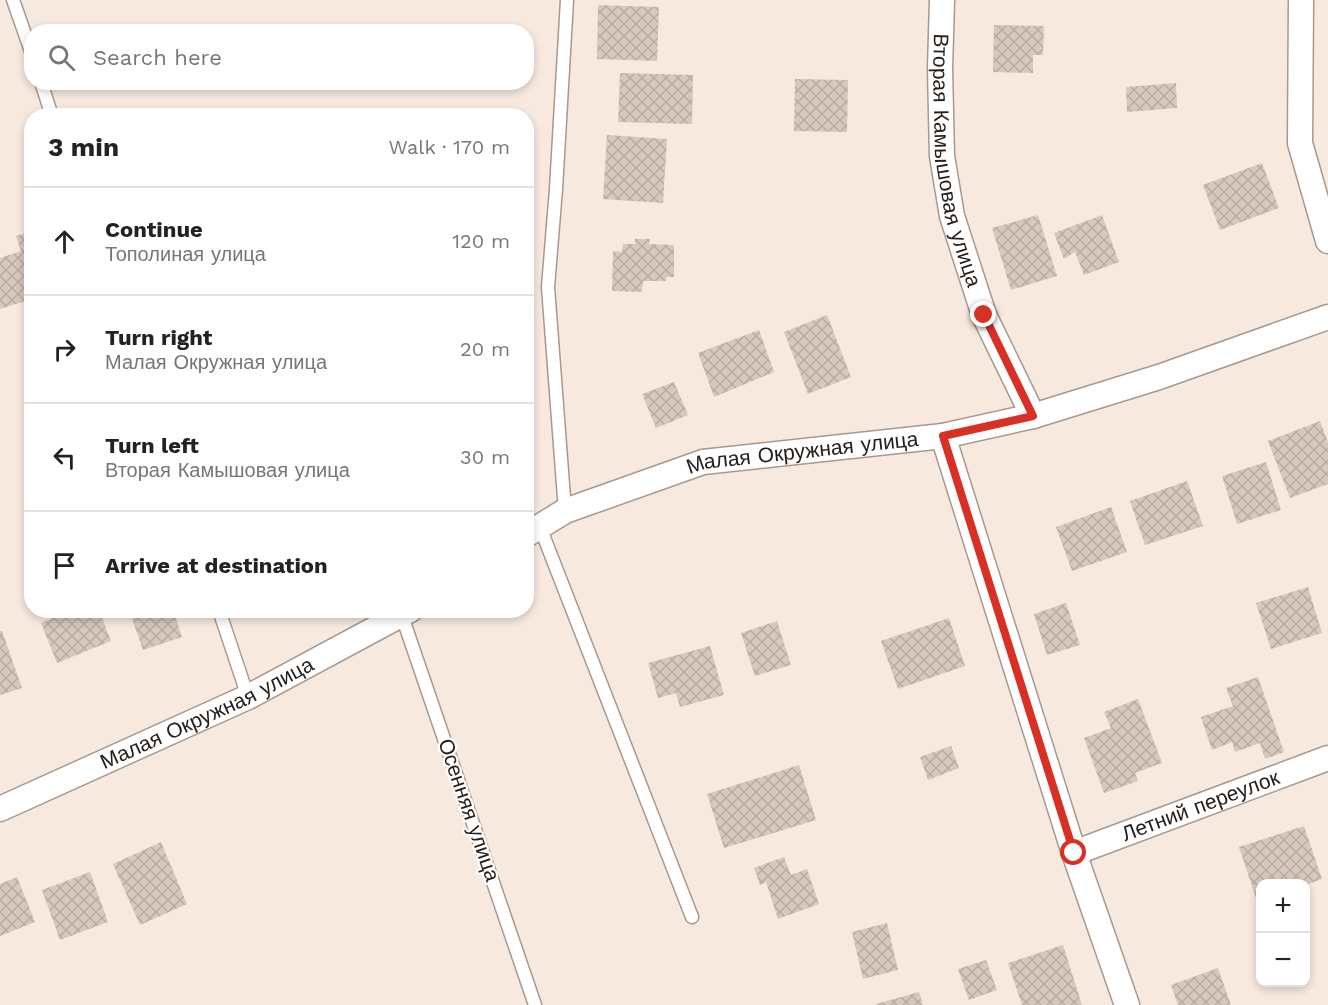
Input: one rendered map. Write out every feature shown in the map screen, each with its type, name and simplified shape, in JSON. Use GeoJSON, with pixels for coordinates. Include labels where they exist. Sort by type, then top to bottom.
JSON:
{"type":"FeatureCollection","features":[{"type":"Feature","properties":{"kind":"street","name":"Вторая Камышовая улица"},"geometry":{"type":"LineString","coordinates":[[942,0],[940,69],[942,156],[952,216],[984,315],[1033,416]]}},
{"type":"Feature","properties":{"kind":"street"},"geometry":{"type":"LineString","coordinates":[[1300,0],[1300,143],[1328,241]]}},
{"type":"Feature","properties":{"kind":"street","name":"Малая Окружная улица"},"geometry":{"type":"LineString","coordinates":[[534,530],[565,511],[703,462],[943,436],[1033,416],[1159,377],[1328,317]]}},
{"type":"Feature","properties":{"kind":"street"},"geometry":{"type":"LineString","coordinates":[[943,436],[1074,853],[1127,1005]]}},
{"type":"Feature","properties":{"kind":"street","name":"Малая Окружная улица"},"geometry":{"type":"LineString","coordinates":[[0,808],[248,697],[397,618]]}},
{"type":"Feature","properties":{"kind":"street","name":"Летний переулок"},"geometry":{"type":"LineString","coordinates":[[1074,853],[1328,758]]}},
{"type":"Feature","properties":{"kind":"lane"},"geometry":{"type":"LineString","coordinates":[[13,0],[24,31]]}},
{"type":"Feature","properties":{"kind":"lane"},"geometry":{"type":"LineString","coordinates":[[565,511],[548,287],[567,0]]}},
{"type":"Feature","properties":{"kind":"lane"},"geometry":{"type":"LineString","coordinates":[[44,90],[49,108]]}},
{"type":"Feature","properties":{"kind":"lane"},"geometry":{"type":"LineString","coordinates":[[534,533],[692,917]]}},
{"type":"Feature","properties":{"kind":"lane"},"geometry":{"type":"LineString","coordinates":[[222,618],[248,697]]}},
{"type":"Feature","properties":{"kind":"lane","name":"Осенняя улица"},"geometry":{"type":"LineString","coordinates":[[408,618],[535,1005]]}},
{"type":"Feature","properties":{"kind":"building"},"geometry":{"type":"Polygon","coordinates":[[[598,5],[659,7],[657,61],[597,59],[598,5]]]}},
{"type":"Feature","properties":{"kind":"building"},"geometry":{"type":"Polygon","coordinates":[[[994,25],[1044,26],[1043,55],[1033,55],[1033,73],[993,72],[994,25]]]}},
{"type":"Feature","properties":{"kind":"building"},"geometry":{"type":"Polygon","coordinates":[[[620,73],[693,75],[692,124],[618,122],[620,73]]]}},
{"type":"Feature","properties":{"kind":"building"},"geometry":{"type":"Polygon","coordinates":[[[795,79],[848,80],[847,132],[794,131],[795,79]]]}},
{"type":"Feature","properties":{"kind":"building"},"geometry":{"type":"Polygon","coordinates":[[[1176,83],[1177,108],[1127,112],[1126,87],[1176,83]]]}},
{"type":"Feature","properties":{"kind":"building"},"geometry":{"type":"Polygon","coordinates":[[[607,135],[667,139],[663,203],[603,199],[607,135]]]}},
{"type":"Feature","properties":{"kind":"building"},"geometry":{"type":"Polygon","coordinates":[[[1262,163],[1279,208],[1220,230],[1203,185],[1262,163]]]}},
{"type":"Feature","properties":{"kind":"building"},"geometry":{"type":"Polygon","coordinates":[[[1038,215],[1057,276],[1011,290],[992,228],[1038,215]]]}},
{"type":"Feature","properties":{"kind":"building"},"geometry":{"type":"Polygon","coordinates":[[[1102,215],[1119,262],[1084,275],[1075,252],[1064,259],[1054,233],[1102,215]]]}},
{"type":"Feature","properties":{"kind":"building"},"geometry":{"type":"Polygon","coordinates":[[[24,234],[24,302],[0,309],[0,258],[21,251],[16,236],[24,234]]]}},
{"type":"Feature","properties":{"kind":"building"},"geometry":{"type":"Polygon","coordinates":[[[635,239],[650,239],[649,244],[674,245],[674,277],[666,277],[666,281],[643,281],[642,292],[612,291],[613,251],[622,252],[623,244],[635,244],[635,239]]]}},
{"type":"Feature","properties":{"kind":"building"},"geometry":{"type":"Polygon","coordinates":[[[827,315],[851,377],[808,394],[784,332],[827,315]]]}},
{"type":"Feature","properties":{"kind":"building"},"geometry":{"type":"Polygon","coordinates":[[[759,330],[774,372],[714,397],[698,353],[759,330]]]}},
{"type":"Feature","properties":{"kind":"building"},"geometry":{"type":"Polygon","coordinates":[[[674,382],[688,415],[656,428],[642,394],[674,382]]]}},
{"type":"Feature","properties":{"kind":"building"},"geometry":{"type":"Polygon","coordinates":[[[1320,421],[1328,442],[1328,484],[1290,498],[1268,441],[1320,421]]]}},
{"type":"Feature","properties":{"kind":"building"},"geometry":{"type":"Polygon","coordinates":[[[1266,462],[1281,510],[1237,524],[1222,476],[1266,462]]]}},
{"type":"Feature","properties":{"kind":"building"},"geometry":{"type":"Polygon","coordinates":[[[1187,481],[1203,526],[1145,545],[1130,501],[1187,481]]]}},
{"type":"Feature","properties":{"kind":"building"},"geometry":{"type":"Polygon","coordinates":[[[1111,507],[1127,552],[1072,571],[1056,527],[1111,507]]]}},
{"type":"Feature","properties":{"kind":"building"},"geometry":{"type":"Polygon","coordinates":[[[1308,587],[1322,633],[1271,649],[1256,603],[1308,587]]]}},
{"type":"Feature","properties":{"kind":"building"},"geometry":{"type":"Polygon","coordinates":[[[1066,603],[1080,645],[1047,655],[1034,614],[1066,603]]]}},
{"type":"Feature","properties":{"kind":"building"},"geometry":{"type":"Polygon","coordinates":[[[53,618],[102,618],[111,641],[57,663],[41,623],[53,618]]]}},
{"type":"Feature","properties":{"kind":"building"},"geometry":{"type":"Polygon","coordinates":[[[132,618],[176,618],[182,637],[143,650],[132,618]]]}},
{"type":"Feature","properties":{"kind":"building"},"geometry":{"type":"Polygon","coordinates":[[[949,618],[965,666],[898,689],[881,641],[949,618]]]}},
{"type":"Feature","properties":{"kind":"building"},"geometry":{"type":"Polygon","coordinates":[[[777,621],[791,665],[755,676],[741,633],[777,621]]]}},
{"type":"Feature","properties":{"kind":"building"},"geometry":{"type":"Polygon","coordinates":[[[0,631],[2,631],[22,688],[0,695],[0,631]]]}},
{"type":"Feature","properties":{"kind":"building"},"geometry":{"type":"Polygon","coordinates":[[[710,646],[724,695],[680,707],[676,693],[658,698],[648,663],[710,646]]]}},
{"type":"Feature","properties":{"kind":"building"},"geometry":{"type":"Polygon","coordinates":[[[1258,677],[1284,752],[1265,759],[1260,743],[1235,752],[1232,742],[1212,750],[1201,717],[1233,706],[1226,688],[1258,677]]]}},
{"type":"Feature","properties":{"kind":"building"},"geometry":{"type":"Polygon","coordinates":[[[1138,699],[1162,763],[1135,773],[1138,781],[1104,793],[1084,738],[1111,728],[1104,712],[1138,699]]]}},
{"type":"Feature","properties":{"kind":"building"},"geometry":{"type":"Polygon","coordinates":[[[951,746],[959,768],[928,780],[920,757],[951,746]]]}},
{"type":"Feature","properties":{"kind":"building"},"geometry":{"type":"Polygon","coordinates":[[[799,765],[816,820],[724,848],[707,794],[799,765]]]}},
{"type":"Feature","properties":{"kind":"building"},"geometry":{"type":"Polygon","coordinates":[[[1304,826],[1322,879],[1310,884],[1310,879],[1256,879],[1256,898],[1239,847],[1304,826]]]}},
{"type":"Feature","properties":{"kind":"building"},"geometry":{"type":"Polygon","coordinates":[[[161,842],[187,904],[140,925],[113,864],[161,842]]]}},
{"type":"Feature","properties":{"kind":"building"},"geometry":{"type":"Polygon","coordinates":[[[784,857],[791,875],[807,869],[819,904],[778,919],[766,882],[760,885],[754,868],[784,857]]]}},
{"type":"Feature","properties":{"kind":"building"},"geometry":{"type":"Polygon","coordinates":[[[90,872],[108,922],[60,940],[42,890],[90,872]]]}},
{"type":"Feature","properties":{"kind":"building"},"geometry":{"type":"Polygon","coordinates":[[[17,877],[35,922],[0,936],[0,884],[17,877]]]}},
{"type":"Feature","properties":{"kind":"building"},"geometry":{"type":"Polygon","coordinates":[[[887,923],[898,970],[863,979],[852,932],[887,923]]]}},
{"type":"Feature","properties":{"kind":"building"},"geometry":{"type":"Polygon","coordinates":[[[1063,945],[1082,1005],[1022,1005],[1008,963],[1063,945]]]}},
{"type":"Feature","properties":{"kind":"building"},"geometry":{"type":"Polygon","coordinates":[[[986,960],[997,990],[969,1000],[958,969],[986,960]]]}},
{"type":"Feature","properties":{"kind":"building"},"geometry":{"type":"Polygon","coordinates":[[[1218,968],[1231,1005],[1178,1005],[1171,985],[1218,968]]]}},
{"type":"Feature","properties":{"kind":"building"},"geometry":{"type":"Polygon","coordinates":[[[919,992],[923,1005],[876,1005],[876,1004],[919,992]]]}},
{"type":"Feature","properties":{"kind":"route"},"geometry":{"type":"LineString","coordinates":[[984,315],[1033,416],[943,436],[1074,853]]}}]}
